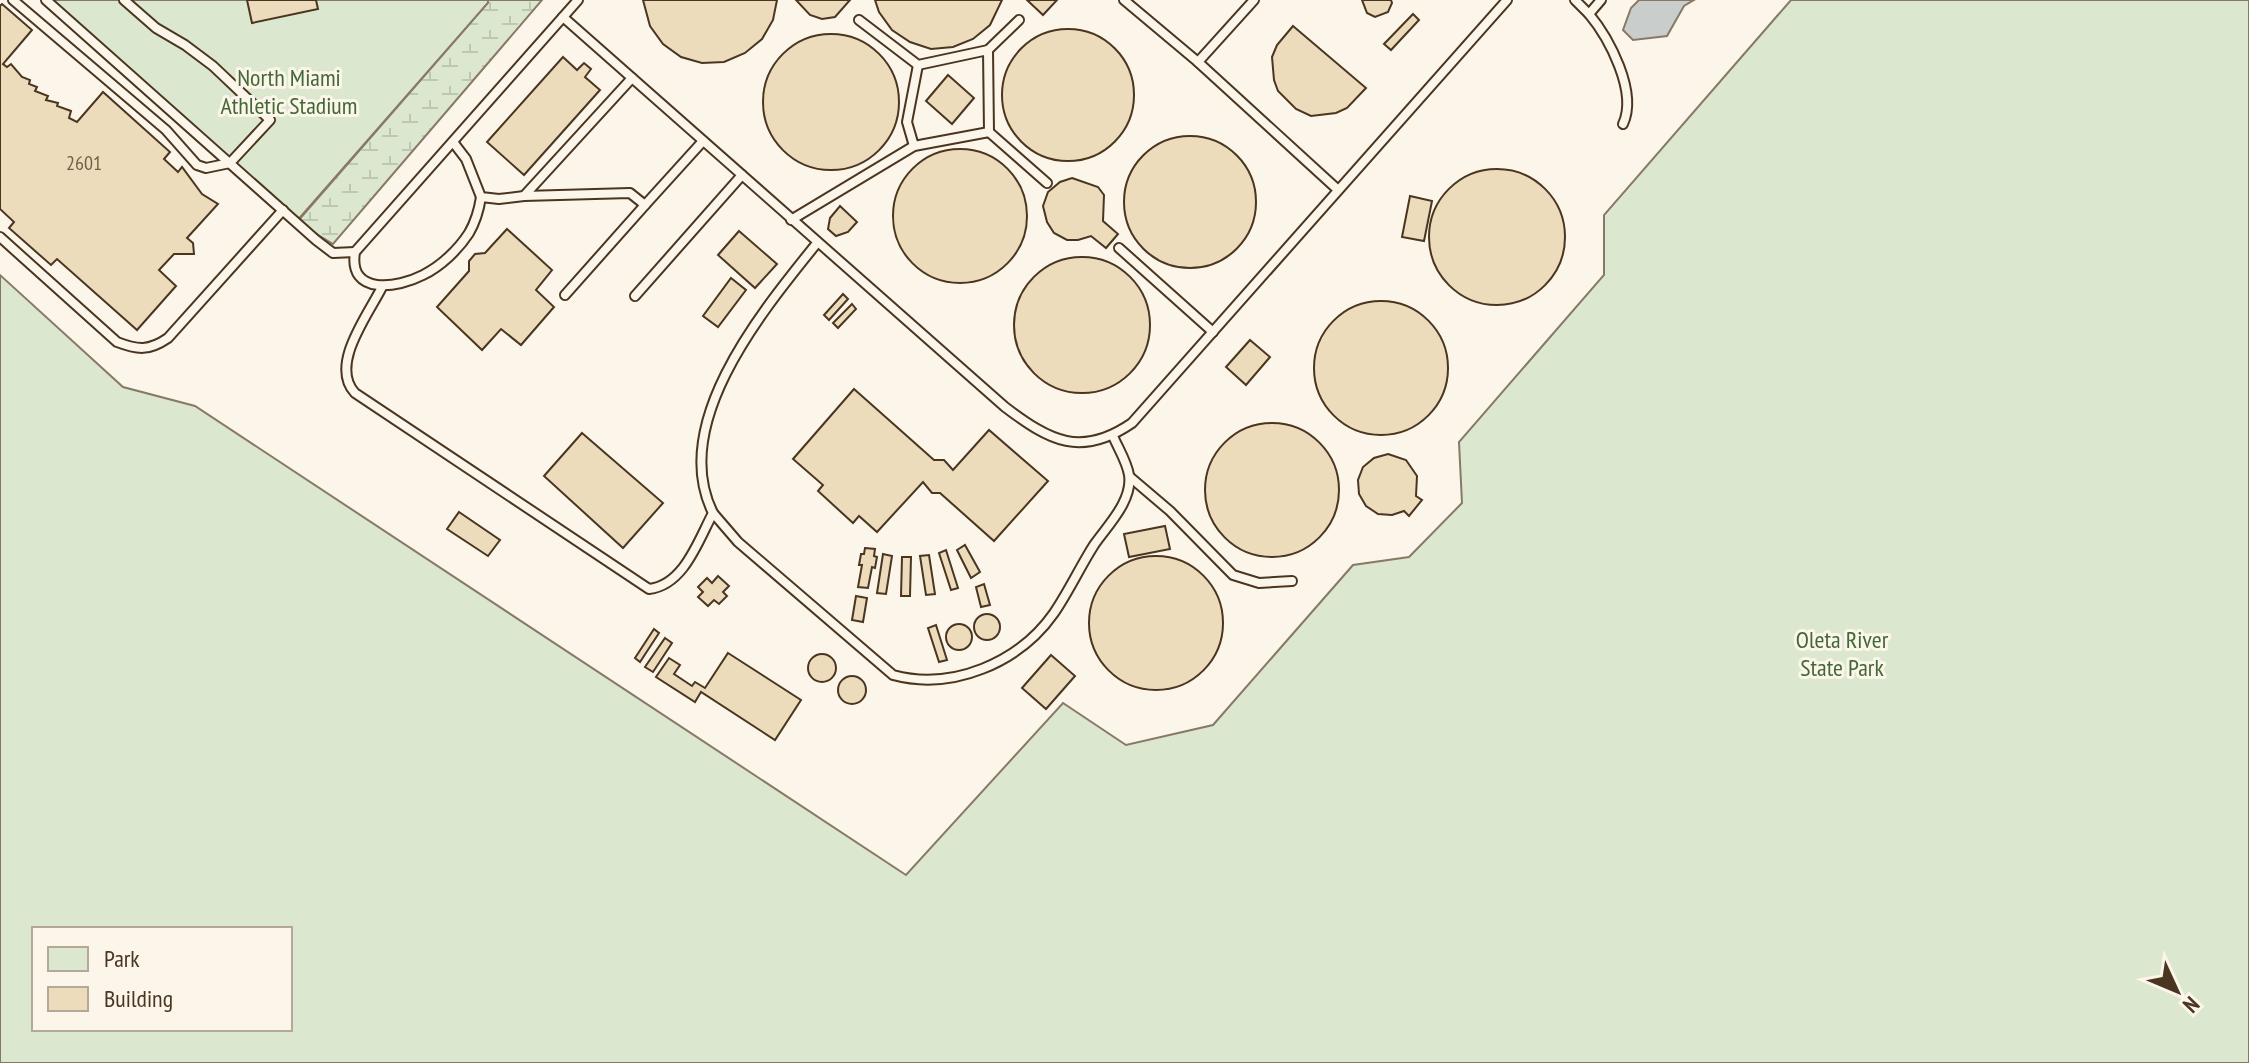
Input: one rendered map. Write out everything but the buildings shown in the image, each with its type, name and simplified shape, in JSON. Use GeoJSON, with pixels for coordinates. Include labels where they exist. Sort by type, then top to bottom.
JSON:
{"type":"FeatureCollection","features":[{"type":"Feature","properties":{"kind":"lane"},"geometry":{"type":"LineString","coordinates":[[13,0],[166,130],[197,165],[206,168],[230,163],[270,120],[213,66],[156,28],[124,0]]}},
{"type":"Feature","properties":{"kind":"lane"},"geometry":{"type":"LineString","coordinates":[[46,0],[333,253],[355,252]]}},
{"type":"Feature","properties":{"kind":"lane"},"geometry":{"type":"LineString","coordinates":[[453,142],[466,159],[481,197],[478,214],[469,233],[442,262],[420,277],[382,287],[371,285],[353,265],[355,252],[578,0]]}},
{"type":"Feature","properties":{"kind":"lane"},"geometry":{"type":"LineString","coordinates":[[1124,0],[1198,62],[1337,189]]}},
{"type":"Feature","properties":{"kind":"lane"},"geometry":{"type":"LineString","coordinates":[[1198,62],[1254,0]]}},
{"type":"Feature","properties":{"kind":"lane"},"geometry":{"type":"LineString","coordinates":[[563,17],[1005,407],[1033,428],[1056,440],[1084,443],[1113,436],[1132,423],[1507,0]]}},
{"type":"Feature","properties":{"kind":"lane"},"geometry":{"type":"LineString","coordinates":[[1575,0],[1589,14],[1610,45],[1623,80],[1627,116],[1623,124]]}},
{"type":"Feature","properties":{"kind":"lane"},"geometry":{"type":"LineString","coordinates":[[1589,14],[1601,0]]}},
{"type":"Feature","properties":{"kind":"lane"},"geometry":{"type":"LineString","coordinates":[[859,20],[918,65],[988,50],[1019,20]]}},
{"type":"Feature","properties":{"kind":"lane"},"geometry":{"type":"LineString","coordinates":[[988,50],[989,132],[1047,183]]}},
{"type":"Feature","properties":{"kind":"lane"},"geometry":{"type":"LineString","coordinates":[[914,146],[907,122],[918,65]]}},
{"type":"Feature","properties":{"kind":"lane"},"geometry":{"type":"LineString","coordinates":[[524,196],[632,78]]}},
{"type":"Feature","properties":{"kind":"lane"},"geometry":{"type":"LineString","coordinates":[[791,220],[914,146],[989,132]]}},
{"type":"Feature","properties":{"kind":"lane"},"geometry":{"type":"LineString","coordinates":[[565,295],[703,141]]}},
{"type":"Feature","properties":{"kind":"lane"},"geometry":{"type":"LineString","coordinates":[[635,296],[742,175]]}},
{"type":"Feature","properties":{"kind":"lane"},"geometry":{"type":"LineString","coordinates":[[481,197],[499,199],[630,193],[645,205]]}},
{"type":"Feature","properties":{"kind":"lane"},"geometry":{"type":"LineString","coordinates":[[0,237],[117,342],[136,349],[153,348],[168,338],[283,210]]}},
{"type":"Feature","properties":{"kind":"lane"},"geometry":{"type":"LineString","coordinates":[[817,243],[746,336],[719,390],[702,457],[704,496],[713,513],[738,542],[893,675],[932,681],[961,675],[1000,661],[1020,648],[1053,614],[1090,551],[1121,510],[1130,477]]}},
{"type":"Feature","properties":{"kind":"lane"},"geometry":{"type":"LineString","coordinates":[[1119,248],[1213,332]]}},
{"type":"Feature","properties":{"kind":"lane"},"geometry":{"type":"LineString","coordinates":[[382,287],[345,364],[348,385],[355,393],[649,589],[660,588],[678,575],[713,513]]}},
{"type":"Feature","properties":{"kind":"lane"},"geometry":{"type":"LineString","coordinates":[[1113,436],[1130,477],[1170,511],[1233,575],[1259,583],[1292,581]]}},
{"type":"Feature","properties":{"kind":"green space","name":"North Miami Athletic Stadium"},"geometry":{"type":"Polygon","coordinates":[[[46,0],[488,0],[488,3],[296,222],[46,0]]]}},
{"type":"Feature","properties":{"kind":"green space"},"geometry":{"type":"Polygon","coordinates":[[[488,0],[542,0],[333,244],[297,222],[488,3],[488,0]]]}},
{"type":"Feature","properties":{"kind":"green space","name":"Oleta River State Park"},"geometry":{"type":"Polygon","coordinates":[[[1791,0],[2249,0],[2249,1063],[0,1063],[0,275],[123,387],[195,406],[906,875],[1063,703],[1126,745],[1213,725],[1353,565],[1409,557],[1462,503],[1459,442],[1604,275],[1604,215],[1791,0]]]}},
{"type":"Feature","properties":{"kind":"shaded area"},"geometry":{"type":"Polygon","coordinates":[[[1639,0],[1694,0],[1684,6],[1667,36],[1633,40],[1623,30],[1631,8],[1639,0]]]}}]}
